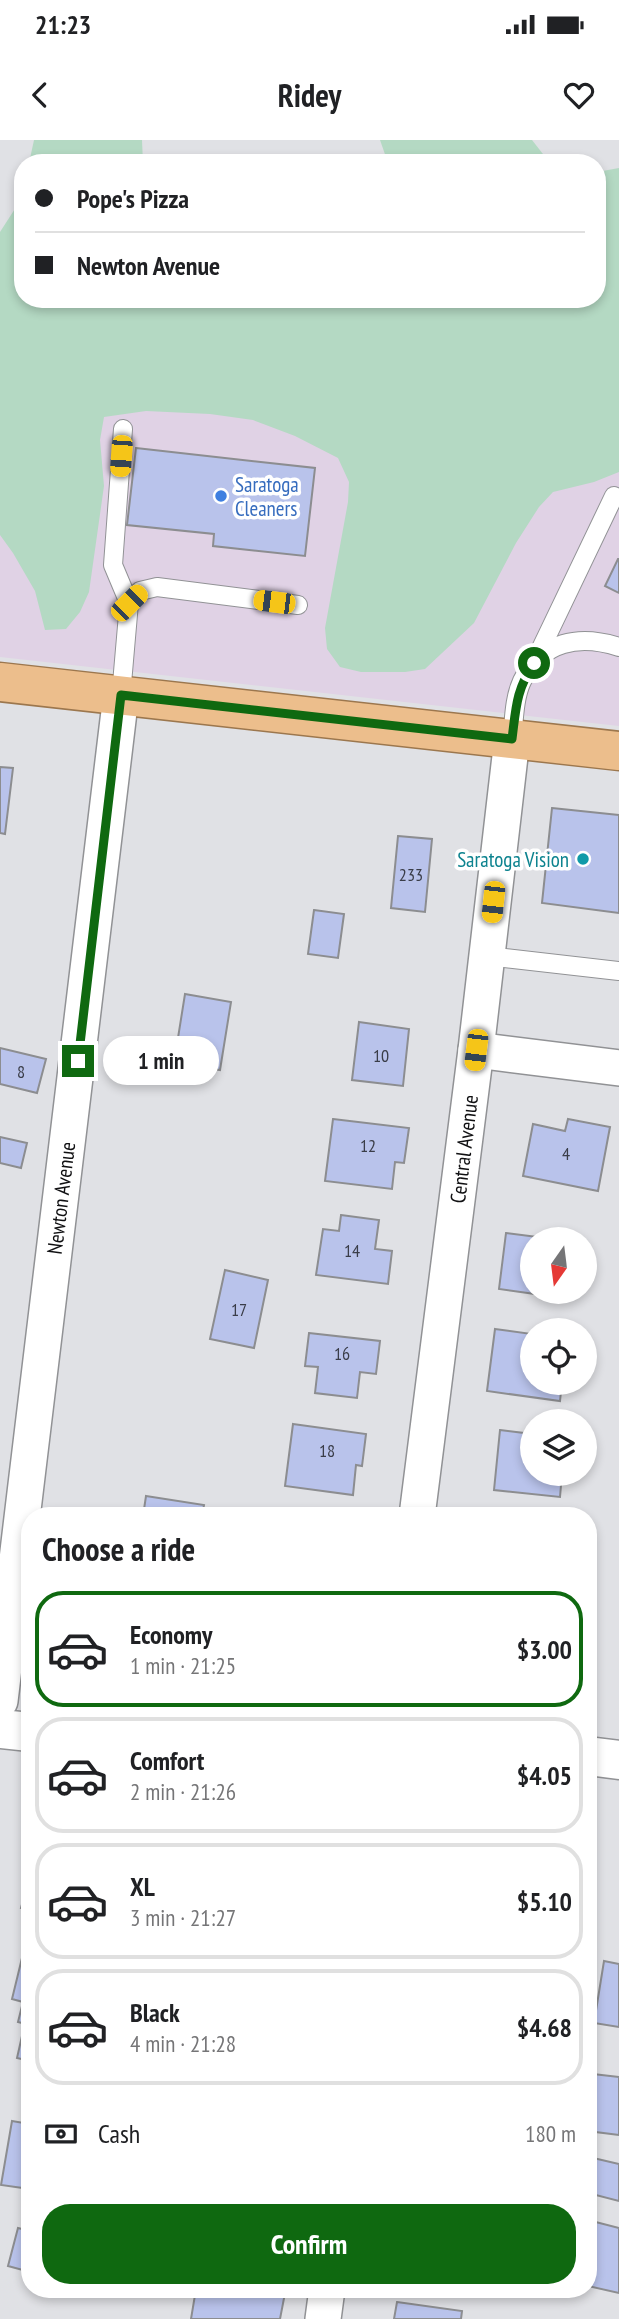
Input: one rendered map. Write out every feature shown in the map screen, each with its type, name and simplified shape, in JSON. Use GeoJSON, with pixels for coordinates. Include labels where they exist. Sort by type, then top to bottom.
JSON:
{"type":"FeatureCollection","features":[{"type":"Feature","properties":{"kind":"highway"},"geometry":{"type":"LineString","coordinates":[[0,682],[619,751]]}},
{"type":"Feature","properties":{"kind":"street","name":"Newton Avenue"},"geometry":{"type":"LineString","coordinates":[[23,1507],[121,695]]}},
{"type":"Feature","properties":{"kind":"street","name":"Central Avenue"},"geometry":{"type":"LineString","coordinates":[[419,1507],[512,739]]}},
{"type":"Feature","properties":{"kind":"street"},"geometry":{"type":"LineString","coordinates":[[476,1050],[619,1068]]}},
{"type":"Feature","properties":{"kind":"street","name":"Newton Avenue"},"geometry":{"type":"LineString","coordinates":[[0,1701],[21,1526]]}},
{"type":"Feature","properties":{"kind":"street"},"geometry":{"type":"LineString","coordinates":[[0,1729],[21,1731]]}},
{"type":"Feature","properties":{"kind":"street"},"geometry":{"type":"LineString","coordinates":[[597,1757],[619,1760]]}},
{"type":"Feature","properties":{"kind":"street"},"geometry":{"type":"LineString","coordinates":[[323,2319],[326,2298]]}},
{"type":"Feature","properties":{"kind":"lane"},"geometry":{"type":"LineString","coordinates":[[121,695],[129,603],[113,565],[123,429]]}},
{"type":"Feature","properties":{"kind":"lane"},"geometry":{"type":"LineString","coordinates":[[512,739],[517,695],[522,681],[534,663],[614,496]]}},
{"type":"Feature","properties":{"kind":"lane"},"geometry":{"type":"LineString","coordinates":[[129,603],[141,591],[157,587],[298,605]]}},
{"type":"Feature","properties":{"kind":"lane"},"geometry":{"type":"LineString","coordinates":[[534,663],[551,648],[570,641],[590,641],[619,647]]}},
{"type":"Feature","properties":{"kind":"lane"},"geometry":{"type":"LineString","coordinates":[[487,956],[619,971]]}},
{"type":"Feature","properties":{"kind":"shaded area"},"geometry":{"type":"Polygon","coordinates":[[[0,366],[619,440],[619,726],[0,657],[0,366]]]}},
{"type":"Feature","properties":{"kind":"green space"},"geometry":{"type":"Polygon","coordinates":[[[34,140],[142,140],[143,154],[31,154],[34,140]]]}},
{"type":"Feature","properties":{"kind":"green space"},"geometry":{"type":"Polygon","coordinates":[[[380,140],[532,140],[543,154],[385,154],[380,140]]]}},
{"type":"Feature","properties":{"kind":"green space"},"geometry":{"type":"Polygon","coordinates":[[[619,168],[619,472],[594,482],[553,492],[539,507],[516,543],[474,623],[425,669],[361,672],[340,667],[327,649],[325,628],[348,502],[349,482],[338,458],[295,436],[253,420],[210,414],[146,411],[104,417],[100,440],[104,486],[89,592],[80,612],[66,629],[45,630],[35,591],[0,535],[0,232],[14,210],[14,308],[606,308],[606,170],[619,168]]]}},
{"type":"Feature","properties":{"kind":"building","name":"Saratoga Cleaners"},"geometry":{"type":"Polygon","coordinates":[[[136,448],[315,468],[305,556],[213,546],[214,534],[127,525],[136,448]]]}},
{"type":"Feature","properties":{"kind":"building"},"geometry":{"type":"Polygon","coordinates":[[[619,559],[619,593],[605,586],[619,559]]]}},
{"type":"Feature","properties":{"kind":"building"},"geometry":{"type":"Polygon","coordinates":[[[0,767],[13,768],[5,834],[0,833],[0,767]]]}},
{"type":"Feature","properties":{"kind":"building","name":"Saratoga Vision"},"geometry":{"type":"Polygon","coordinates":[[[552,808],[619,815],[619,913],[542,903],[552,808]]]}},
{"type":"Feature","properties":{"kind":"building"},"geometry":{"type":"Polygon","coordinates":[[[398,836],[432,839],[425,912],[391,908],[398,836]]]}},
{"type":"Feature","properties":{"kind":"building"},"geometry":{"type":"Polygon","coordinates":[[[314,910],[344,914],[338,958],[308,954],[314,910]]]}},
{"type":"Feature","properties":{"kind":"building"},"geometry":{"type":"Polygon","coordinates":[[[185,994],[231,1002],[220,1070],[174,1063],[185,994]]]}},
{"type":"Feature","properties":{"kind":"building"},"geometry":{"type":"Polygon","coordinates":[[[359,1022],[409,1029],[403,1086],[352,1080],[359,1022]]]}},
{"type":"Feature","properties":{"kind":"building"},"geometry":{"type":"Polygon","coordinates":[[[0,1048],[46,1059],[37,1093],[0,1084],[0,1048]]]}},
{"type":"Feature","properties":{"kind":"building"},"geometry":{"type":"Polygon","coordinates":[[[333,1119],[409,1128],[404,1163],[395,1162],[392,1189],[325,1181],[333,1119]]]}},
{"type":"Feature","properties":{"kind":"building"},"geometry":{"type":"Polygon","coordinates":[[[568,1119],[610,1127],[598,1191],[523,1176],[533,1124],[565,1131],[568,1119]]]}},
{"type":"Feature","properties":{"kind":"building"},"geometry":{"type":"Polygon","coordinates":[[[0,1137],[27,1143],[21,1168],[0,1163],[0,1137]]]}},
{"type":"Feature","properties":{"kind":"building"},"geometry":{"type":"Polygon","coordinates":[[[341,1215],[379,1220],[375,1249],[392,1251],[388,1284],[316,1275],[323,1229],[339,1231],[341,1215]]]}},
{"type":"Feature","properties":{"kind":"building"},"geometry":{"type":"Polygon","coordinates":[[[506,1233],[520,1235],[520,1292],[499,1289],[506,1233]]]}},
{"type":"Feature","properties":{"kind":"building"},"geometry":{"type":"Polygon","coordinates":[[[225,1270],[268,1280],[254,1348],[210,1339],[225,1270]]]}},
{"type":"Feature","properties":{"kind":"building"},"geometry":{"type":"Polygon","coordinates":[[[495,1329],[520,1332],[520,1395],[561,1395],[560,1401],[487,1391],[495,1329]]]}},
{"type":"Feature","properties":{"kind":"building"},"geometry":{"type":"Polygon","coordinates":[[[309,1333],[380,1341],[376,1374],[360,1372],[357,1398],[315,1393],[318,1367],[305,1366],[309,1333]]]}},
{"type":"Feature","properties":{"kind":"building"},"geometry":{"type":"Polygon","coordinates":[[[293,1424],[366,1434],[362,1466],[356,1465],[353,1495],[285,1486],[293,1424]]]}},
{"type":"Feature","properties":{"kind":"building"},"geometry":{"type":"Polygon","coordinates":[[[500,1430],[520,1432],[520,1486],[561,1486],[560,1497],[494,1490],[500,1430]]]}},
{"type":"Feature","properties":{"kind":"building"},"geometry":{"type":"Polygon","coordinates":[[[146,1496],[204,1505],[204,1507],[144,1507],[146,1496]]]}},
{"type":"Feature","properties":{"kind":"building"},"geometry":{"type":"Polygon","coordinates":[[[604,1961],[619,1964],[619,2027],[597,2023],[597,2004],[604,1961]]]}},
{"type":"Feature","properties":{"kind":"building"},"geometry":{"type":"Polygon","coordinates":[[[21,1962],[21,2001],[12,1999],[21,1962]]]}},
{"type":"Feature","properties":{"kind":"building"},"geometry":{"type":"Polygon","coordinates":[[[21,2040],[21,2059],[17,2058],[21,2040]]]}},
{"type":"Feature","properties":{"kind":"building"},"geometry":{"type":"Polygon","coordinates":[[[597,2074],[619,2077],[619,2135],[597,2132],[597,2074]]]}},
{"type":"Feature","properties":{"kind":"building"},"geometry":{"type":"Polygon","coordinates":[[[12,2121],[21,2122],[21,2188],[1,2185],[12,2121]]]}},
{"type":"Feature","properties":{"kind":"building"},"geometry":{"type":"Polygon","coordinates":[[[597,2159],[619,2164],[619,2201],[597,2195],[597,2159]]]}},
{"type":"Feature","properties":{"kind":"building"},"geometry":{"type":"Polygon","coordinates":[[[597,2222],[619,2228],[619,2293],[597,2288],[597,2222]]]}},
{"type":"Feature","properties":{"kind":"building"},"geometry":{"type":"Polygon","coordinates":[[[18,2228],[21,2229],[21,2270],[8,2266],[18,2228]]]}},
{"type":"Feature","properties":{"kind":"building"},"geometry":{"type":"Polygon","coordinates":[[[194,2298],[284,2298],[280,2319],[191,2319],[194,2298]]]}},
{"type":"Feature","properties":{"kind":"building"},"geometry":{"type":"Polygon","coordinates":[[[397,2302],[462,2311],[461,2319],[394,2319],[397,2302]]]}},
{"type":"Feature","properties":{"kind":"place","name":"Saratoga Cleaners"},"geometry":{"type":"Point","coordinates":[221,496]}},
{"type":"Feature","properties":{"kind":"place","name":"Saratoga Vision"},"geometry":{"type":"Point","coordinates":[583,859]}},
{"type":"Feature","properties":{"kind":"route"},"geometry":{"type":"LineString","coordinates":[[78,1061],[121,695],[512,739],[517,695],[522,681],[534,663]]}}]}
